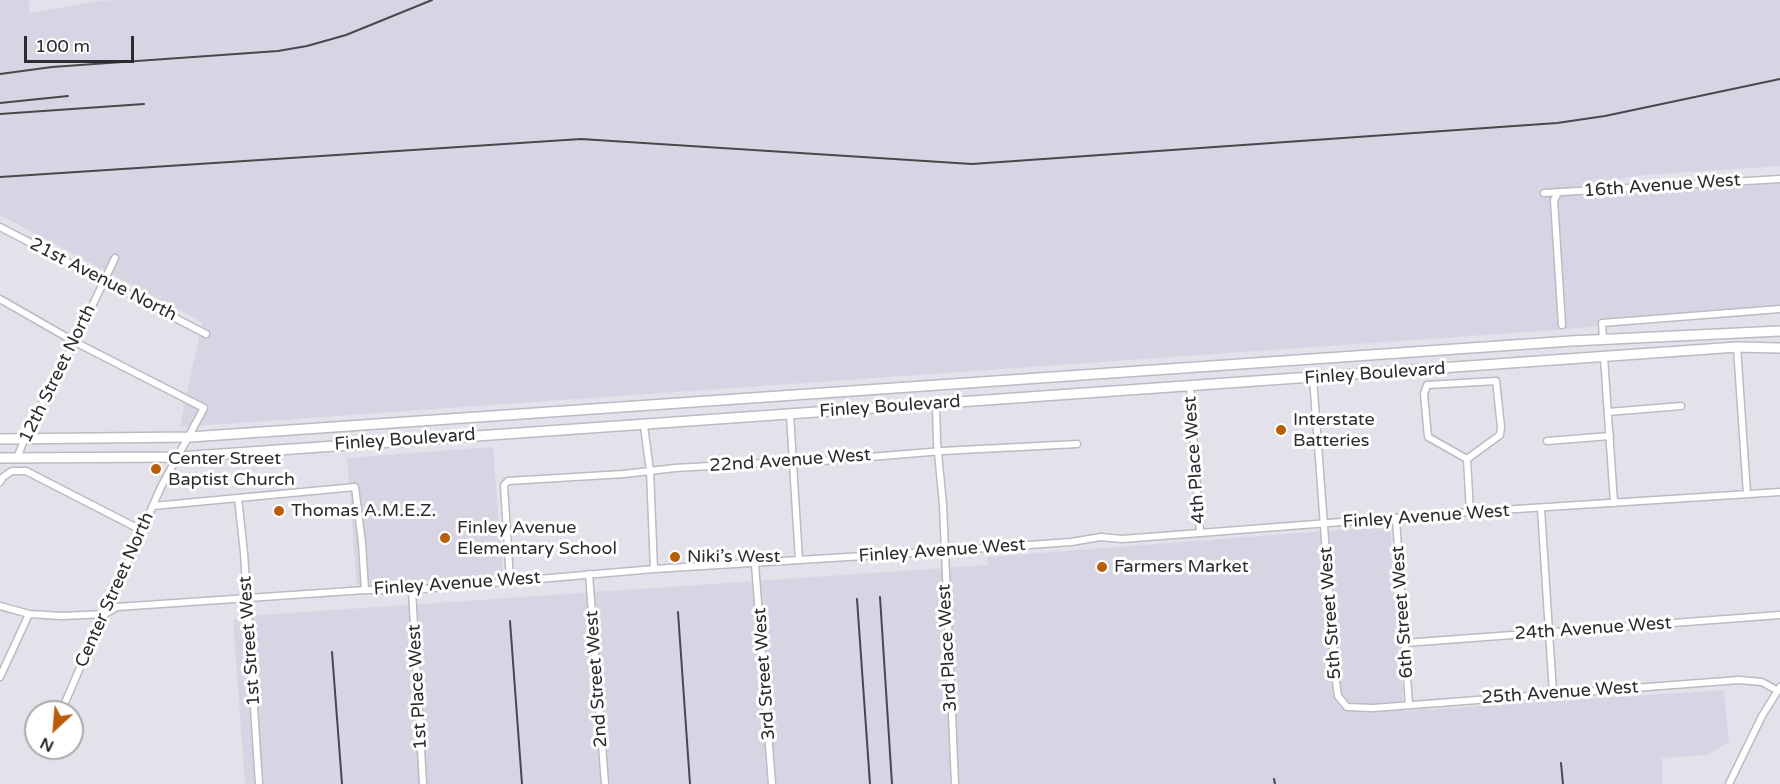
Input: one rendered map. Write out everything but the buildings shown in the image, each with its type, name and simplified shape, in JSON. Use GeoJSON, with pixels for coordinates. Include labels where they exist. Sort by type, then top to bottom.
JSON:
{"type":"FeatureCollection","features":[{"type":"Feature","properties":{"kind":"main road","name":"Finley Boulevard"},"geometry":{"type":"LineString","coordinates":[[0,439],[190,437],[1603,339],[1780,330]]}},
{"type":"Feature","properties":{"kind":"main road"},"geometry":{"type":"LineString","coordinates":[[1735,333],[1737,348]]}},
{"type":"Feature","properties":{"kind":"main road"},"geometry":{"type":"LineString","coordinates":[[1603,339],[1604,357]]}},
{"type":"Feature","properties":{"kind":"main road","name":"Finley Boulevard"},"geometry":{"type":"LineString","coordinates":[[0,458],[179,457],[1604,357],[1737,348],[1780,348]]}},
{"type":"Feature","properties":{"kind":"main road"},"geometry":{"type":"LineString","coordinates":[[1313,359],[1313,378]]}},
{"type":"Feature","properties":{"kind":"main road"},"geometry":{"type":"LineString","coordinates":[[1187,368],[1190,387]]}},
{"type":"Feature","properties":{"kind":"main road"},"geometry":{"type":"LineString","coordinates":[[1082,375],[1088,393]]}},
{"type":"Feature","properties":{"kind":"main road"},"geometry":{"type":"LineString","coordinates":[[934,385],[936,404]]}},
{"type":"Feature","properties":{"kind":"main road"},"geometry":{"type":"LineString","coordinates":[[789,395],[790,415]]}},
{"type":"Feature","properties":{"kind":"main road"},"geometry":{"type":"LineString","coordinates":[[643,406],[644,426]]}},
{"type":"Feature","properties":{"kind":"main road"},"geometry":{"type":"LineString","coordinates":[[351,426],[353,443]]}},
{"type":"Feature","properties":{"kind":"street","name":"16th Avenue West"},"geometry":{"type":"LineString","coordinates":[[1544,193],[1780,179]]}},
{"type":"Feature","properties":{"kind":"street"},"geometry":{"type":"LineString","coordinates":[[1558,193],[1554,200],[1562,325]]}},
{"type":"Feature","properties":{"kind":"street","name":"21st Avenue North"},"geometry":{"type":"LineString","coordinates":[[0,227],[206,334]]}},
{"type":"Feature","properties":{"kind":"street","name":"12th Street North"},"geometry":{"type":"LineString","coordinates":[[17,458],[115,258]]}},
{"type":"Feature","properties":{"kind":"street"},"geometry":{"type":"LineString","coordinates":[[0,299],[75,342],[204,408],[190,437]]}},
{"type":"Feature","properties":{"kind":"street"},"geometry":{"type":"LineString","coordinates":[[1603,339],[1602,323],[1780,309]]}},
{"type":"Feature","properties":{"kind":"street"},"geometry":{"type":"LineString","coordinates":[[1737,348],[1747,494]]}},
{"type":"Feature","properties":{"kind":"street"},"geometry":{"type":"LineString","coordinates":[[1604,357],[1614,503]]}},
{"type":"Feature","properties":{"kind":"street","name":"5th Street West"},"geometry":{"type":"LineString","coordinates":[[1313,378],[1335,674],[1338,696],[1342,703]]}},
{"type":"Feature","properties":{"kind":"street"},"geometry":{"type":"LineString","coordinates":[[1494,380],[1497,385],[1501,427],[1498,437],[1467,459],[1428,437],[1424,394],[1427,385],[1494,380]]}},
{"type":"Feature","properties":{"kind":"street","name":"4th Place West"},"geometry":{"type":"LineString","coordinates":[[1190,387],[1200,533]]}},
{"type":"Feature","properties":{"kind":"street","name":"3rd Place West"},"geometry":{"type":"LineString","coordinates":[[936,404],[955,784]]}},
{"type":"Feature","properties":{"kind":"street"},"geometry":{"type":"LineString","coordinates":[[1608,412],[1681,406]]}},
{"type":"Feature","properties":{"kind":"street"},"geometry":{"type":"LineString","coordinates":[[790,415],[799,560]]}},
{"type":"Feature","properties":{"kind":"street"},"geometry":{"type":"LineString","coordinates":[[644,426],[650,471],[654,569]]}},
{"type":"Feature","properties":{"kind":"street"},"geometry":{"type":"LineString","coordinates":[[1547,441],[1610,436]]}},
{"type":"Feature","properties":{"kind":"street","name":"Center Street North"},"geometry":{"type":"LineString","coordinates":[[67,700],[94,633],[105,614],[141,530],[190,437]]}},
{"type":"Feature","properties":{"kind":"street","name":"22nd Avenue West"},"geometry":{"type":"LineString","coordinates":[[510,580],[504,485],[508,481],[675,468],[793,463],[1077,444]]}},
{"type":"Feature","properties":{"kind":"street"},"geometry":{"type":"LineString","coordinates":[[1467,459],[1470,512]]}},
{"type":"Feature","properties":{"kind":"street"},"geometry":{"type":"LineString","coordinates":[[1,480],[12,471],[26,471],[141,530]]}},
{"type":"Feature","properties":{"kind":"street"},"geometry":{"type":"LineString","coordinates":[[153,506],[355,487],[362,543],[364,590]]}},
{"type":"Feature","properties":{"kind":"street","name":"Finley Avenue West"},"geometry":{"type":"LineString","coordinates":[[0,606],[29,614],[62,616],[105,614],[117,607],[364,590],[412,590],[654,569],[755,564],[1071,542],[1101,537],[1122,538],[1200,533],[1470,512],[1780,492]]}},
{"type":"Feature","properties":{"kind":"street","name":"1st Street West"},"geometry":{"type":"LineString","coordinates":[[238,498],[260,784]]}},
{"type":"Feature","properties":{"kind":"street"},"geometry":{"type":"LineString","coordinates":[[1541,508],[1553,693]]}},
{"type":"Feature","properties":{"kind":"street","name":"6th Street West"},"geometry":{"type":"LineString","coordinates":[[1396,519],[1409,705]]}},
{"type":"Feature","properties":{"kind":"street","name":"3rd Street West"},"geometry":{"type":"LineString","coordinates":[[755,564],[772,784]]}},
{"type":"Feature","properties":{"kind":"street","name":"2nd Street West"},"geometry":{"type":"LineString","coordinates":[[589,574],[605,784]]}},
{"type":"Feature","properties":{"kind":"street","name":"1st Place West"},"geometry":{"type":"LineString","coordinates":[[412,590],[423,784]]}},
{"type":"Feature","properties":{"kind":"street"},"geometry":{"type":"LineString","coordinates":[[0,677],[29,614]]}},
{"type":"Feature","properties":{"kind":"street","name":"24th Avenue West"},"geometry":{"type":"LineString","coordinates":[[1405,643],[1780,615]]}},
{"type":"Feature","properties":{"kind":"street","name":"25th Avenue West"},"geometry":{"type":"LineString","coordinates":[[1342,703],[1350,709],[1739,680],[1762,682],[1779,689]]}},
{"type":"Feature","properties":{"kind":"street"},"geometry":{"type":"LineString","coordinates":[[1729,784],[1762,716],[1779,689]]}},
{"type":"Feature","properties":{"kind":"shaded area"},"geometry":{"type":"Polygon","coordinates":[[[0,0],[29,0],[30,13],[98,1],[119,0],[1780,0],[1780,166],[1643,175],[1567,188],[1780,175],[1780,309],[1555,330],[180,427],[202,322],[0,215],[0,0]]]}},
{"type":"Feature","properties":{"kind":"shaded area"},"geometry":{"type":"Polygon","coordinates":[[[493,447],[503,575],[357,586],[347,458],[493,447]]]}},
{"type":"Feature","properties":{"kind":"shaded area"},"geometry":{"type":"Polygon","coordinates":[[[1390,526],[1404,711],[1724,690],[1729,742],[1707,755],[1662,758],[1662,784],[245,784],[233,620],[261,615],[988,565],[987,557],[1390,526]]]}},
{"type":"Feature","properties":{"kind":"railway"},"geometry":{"type":"LineString","coordinates":[[0,74],[52,67],[278,51],[346,35],[432,0]]}},
{"type":"Feature","properties":{"kind":"railway"},"geometry":{"type":"LineString","coordinates":[[0,177],[581,139],[972,164],[1557,123],[1605,116],[1780,79]]}},
{"type":"Feature","properties":{"kind":"railway"},"geometry":{"type":"LineString","coordinates":[[0,103],[68,96]]}},
{"type":"Feature","properties":{"kind":"railway"},"geometry":{"type":"LineString","coordinates":[[0,114],[144,104]]}},
{"type":"Feature","properties":{"kind":"railway"},"geometry":{"type":"LineString","coordinates":[[880,597],[892,784]]}},
{"type":"Feature","properties":{"kind":"railway"},"geometry":{"type":"LineString","coordinates":[[857,599],[870,784]]}},
{"type":"Feature","properties":{"kind":"railway"},"geometry":{"type":"LineString","coordinates":[[678,612],[690,784]]}},
{"type":"Feature","properties":{"kind":"railway"},"geometry":{"type":"LineString","coordinates":[[510,621],[522,784]]}},
{"type":"Feature","properties":{"kind":"railway"},"geometry":{"type":"LineString","coordinates":[[332,652],[342,784]]}},
{"type":"Feature","properties":{"kind":"railway"},"geometry":{"type":"LineString","coordinates":[[1561,763],[1563,784]]}},
{"type":"Feature","properties":{"kind":"railway"},"geometry":{"type":"LineString","coordinates":[[1274,779],[1275,784]]}},
{"type":"Feature","properties":{"kind":"place","name":"Interstate Batteries"},"geometry":{"type":"Point","coordinates":[1281,430]}},
{"type":"Feature","properties":{"kind":"place","name":"Center Street Baptist Church"},"geometry":{"type":"Point","coordinates":[156,469]}},
{"type":"Feature","properties":{"kind":"place","name":"Thomas A.M.E.Z."},"geometry":{"type":"Point","coordinates":[279,511]}},
{"type":"Feature","properties":{"kind":"place","name":"Finley Avenue Elementary School"},"geometry":{"type":"Point","coordinates":[445,538]}},
{"type":"Feature","properties":{"kind":"place","name":"Niki’s West"},"geometry":{"type":"Point","coordinates":[675,557]}},
{"type":"Feature","properties":{"kind":"place","name":"Farmers Market"},"geometry":{"type":"Point","coordinates":[1102,567]}}]}
